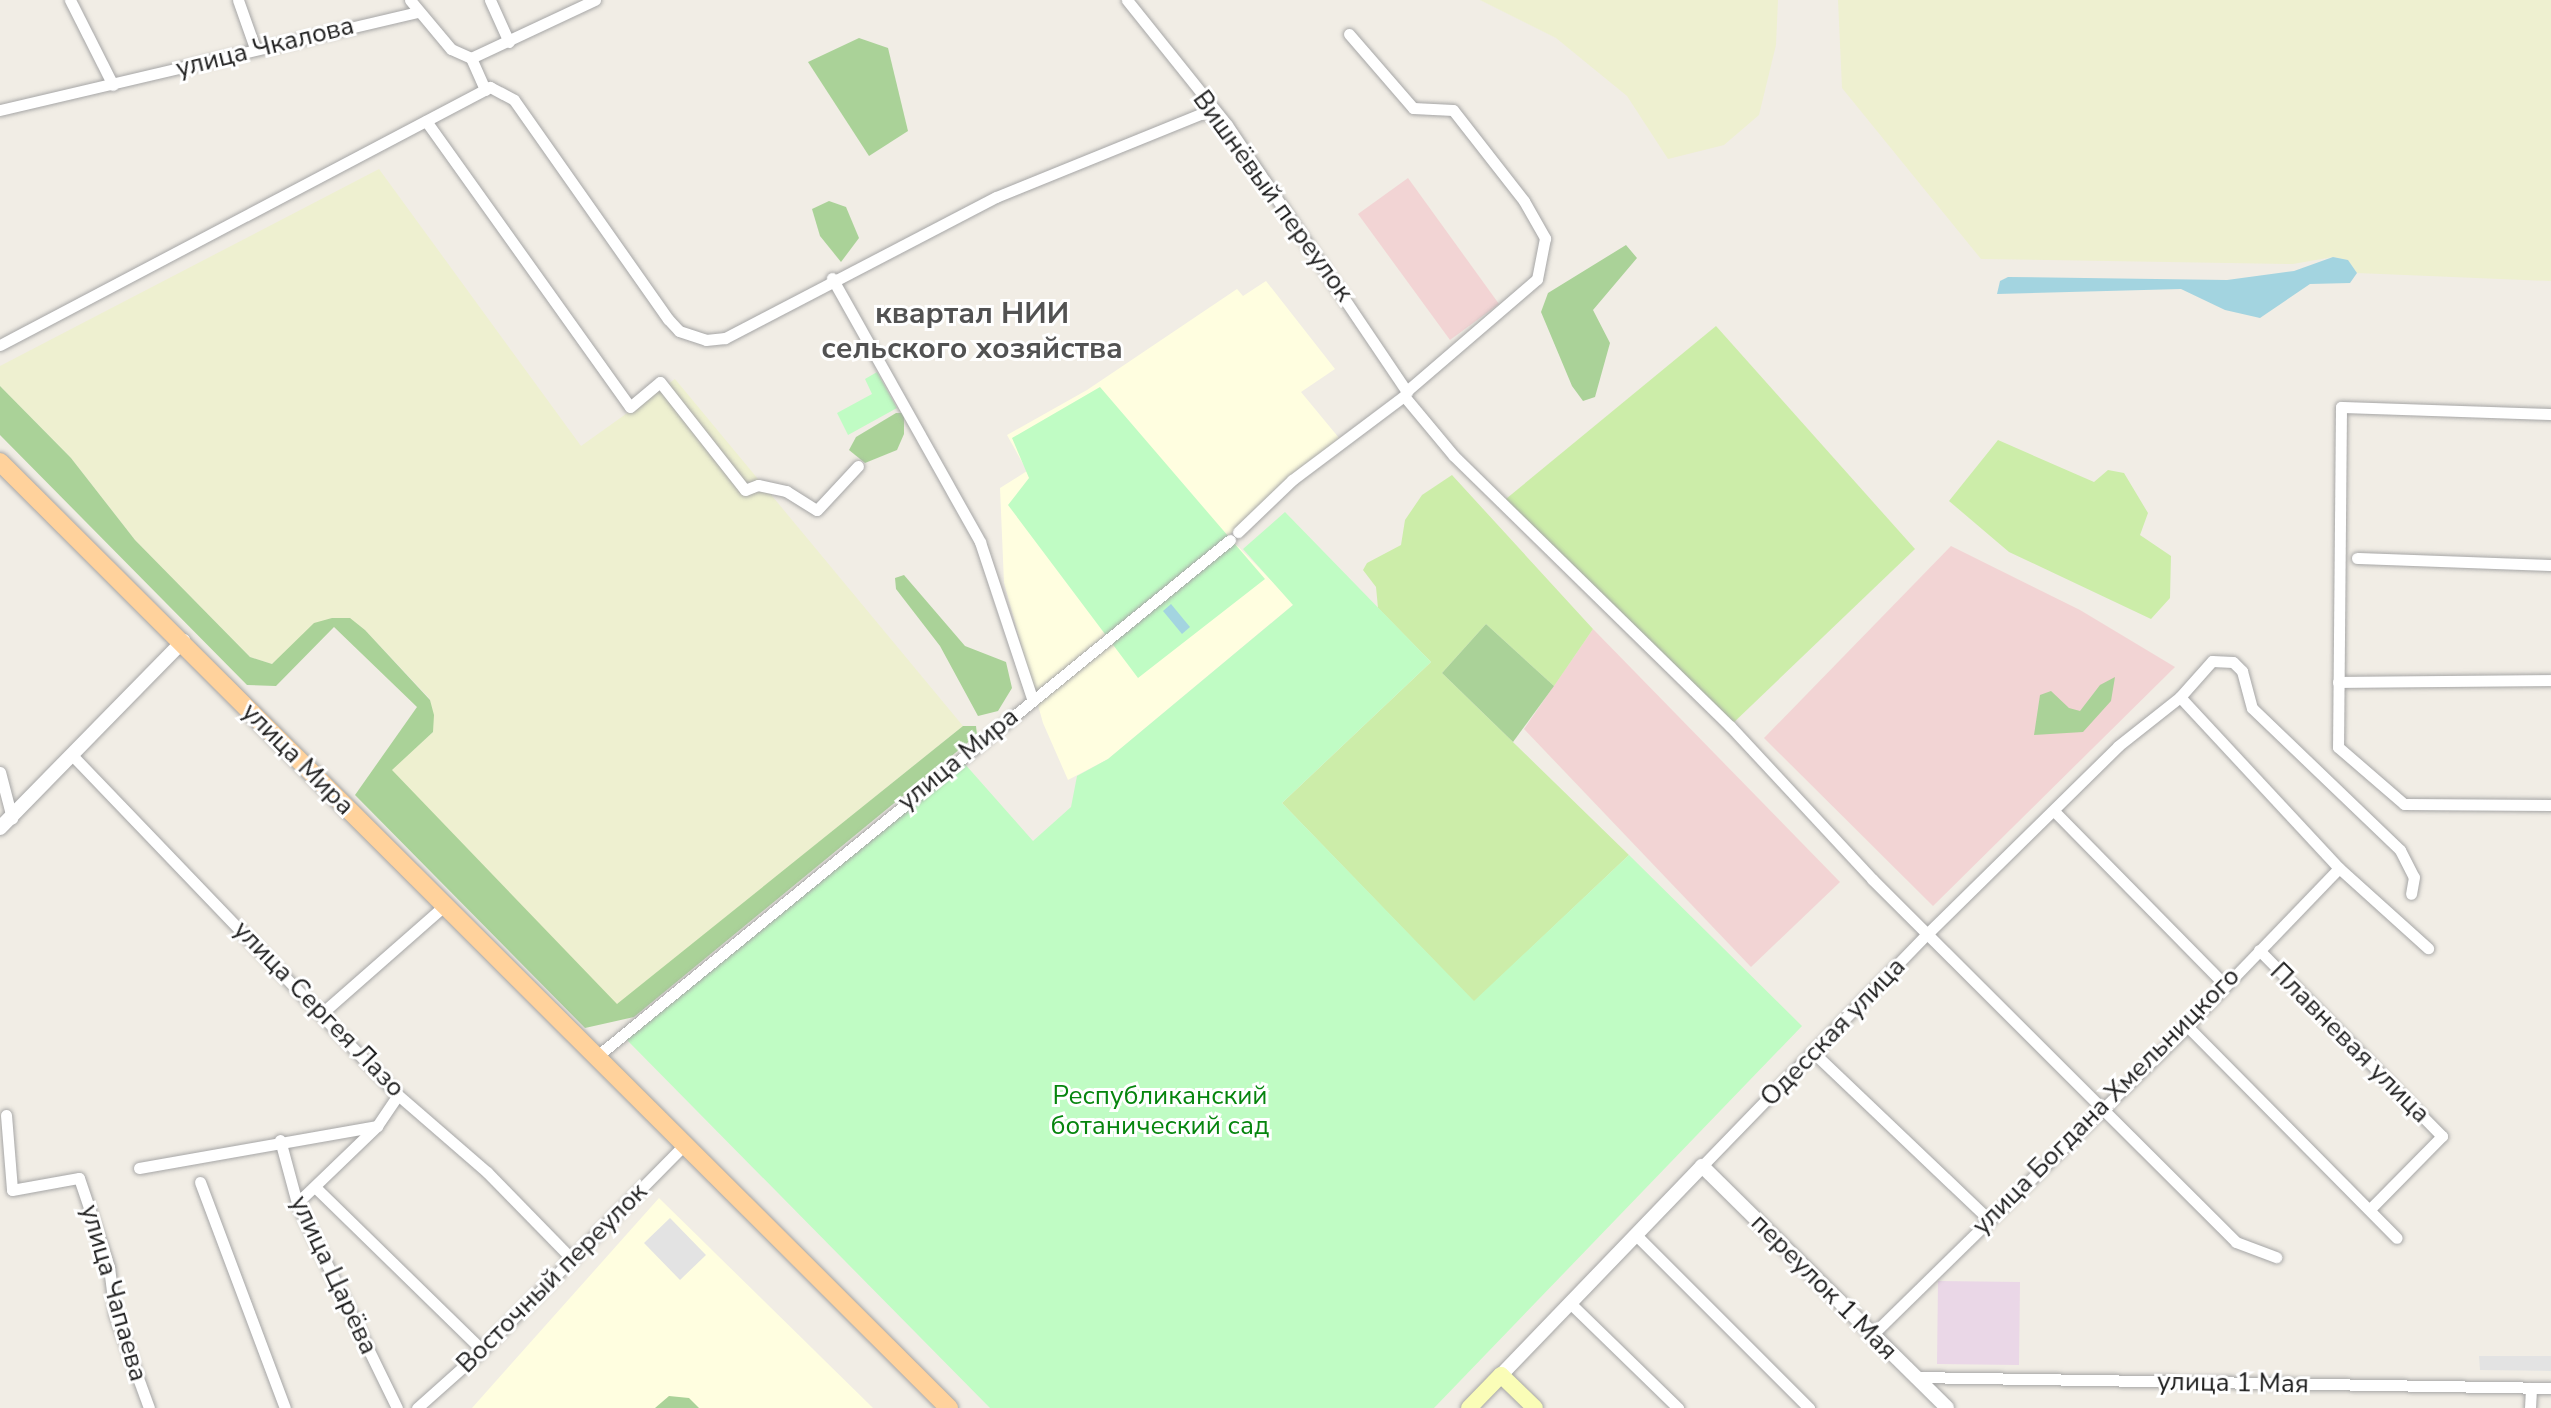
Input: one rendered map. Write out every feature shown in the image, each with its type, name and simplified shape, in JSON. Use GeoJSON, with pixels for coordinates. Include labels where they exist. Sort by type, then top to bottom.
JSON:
{"type":"FeatureCollection","features":[{"type":"Feature","properties":{"kind":"main road","name":"улица Мира"},"geometry":{"type":"LineString","coordinates":[[0,462],[183,641],[949,1408]]}},
{"type":"Feature","properties":{"kind":"main road","name":"Одесская улица"},"geometry":{"type":"LineString","coordinates":[[1469,1408],[1501,1375]]}},
{"type":"Feature","properties":{"kind":"main road"},"geometry":{"type":"LineString","coordinates":[[1501,1375],[1535,1408]]}},
{"type":"Feature","properties":{"kind":"street"},"geometry":{"type":"LineString","coordinates":[[70,0],[113,85]]}},
{"type":"Feature","properties":{"kind":"street"},"geometry":{"type":"LineString","coordinates":[[238,0],[255,48]]}},
{"type":"Feature","properties":{"kind":"street"},"geometry":{"type":"LineString","coordinates":[[410,0],[451,49],[471,58],[485,90]]}},
{"type":"Feature","properties":{"kind":"street"},"geometry":{"type":"LineString","coordinates":[[490,0],[509,42]]}},
{"type":"Feature","properties":{"kind":"street"},"geometry":{"type":"LineString","coordinates":[[471,58],[595,0]]}},
{"type":"Feature","properties":{"kind":"street","name":"Вишнёвый переулок"},"geometry":{"type":"LineString","coordinates":[[1127,0],[1214,113],[1406,392],[1454,456],[1730,726],[1927,934],[2236,1242],[2276,1257]]}},
{"type":"Feature","properties":{"kind":"street","name":"улица Чкалова"},"geometry":{"type":"LineString","coordinates":[[0,110],[417,12]]}},
{"type":"Feature","properties":{"kind":"street"},"geometry":{"type":"LineString","coordinates":[[1032,698],[1234,536],[1292,480],[1406,392],[1537,279],[1545,238],[1524,201],[1453,110],[1413,108],[1349,34]]}},
{"type":"Feature","properties":{"kind":"street"},"geometry":{"type":"LineString","coordinates":[[0,345],[485,90],[502,90],[514,100],[650,296],[691,338],[725,338],[832,278],[996,197],[1200,114],[1214,113]]}},
{"type":"Feature","properties":{"kind":"street"},"geometry":{"type":"LineString","coordinates":[[426,121],[630,407],[660,382],[745,490],[758,485],[786,491],[817,510],[858,466]]}},
{"type":"Feature","properties":{"kind":"street","name":"улица Мира"},"geometry":{"type":"LineString","coordinates":[[596,1057],[1032,698],[980,542],[832,278]]}},
{"type":"Feature","properties":{"kind":"street"},"geometry":{"type":"LineString","coordinates":[[2551,414],[2341,407],[2338,682],[2338,747],[2404,804],[2551,805]]}},
{"type":"Feature","properties":{"kind":"street"},"geometry":{"type":"LineString","coordinates":[[2357,558],[2551,565]]}},
{"type":"Feature","properties":{"kind":"street"},"geometry":{"type":"LineString","coordinates":[[6,823],[183,641]]}},
{"type":"Feature","properties":{"kind":"street","name":"Одесская улица"},"geometry":{"type":"LineString","coordinates":[[1501,1375],[1702,1166],[1815,1054],[1927,934],[2151,715],[2180,697],[2205,666],[2219,658],[2242,671],[2252,708],[2400,850],[2414,877],[2411,894]]}},
{"type":"Feature","properties":{"kind":"street"},"geometry":{"type":"LineString","coordinates":[[2338,682],[2551,680]]}},
{"type":"Feature","properties":{"kind":"street"},"geometry":{"type":"LineString","coordinates":[[2180,697],[2339,868],[2428,948]]}},
{"type":"Feature","properties":{"kind":"street","name":"улица Сергея Лазо"},"geometry":{"type":"LineString","coordinates":[[71,754],[398,1095],[487,1172],[572,1259]]}},
{"type":"Feature","properties":{"kind":"street"},"geometry":{"type":"LineString","coordinates":[[0,772],[6,823]]}},
{"type":"Feature","properties":{"kind":"street"},"geometry":{"type":"LineString","coordinates":[[2055,812],[2224,984]]}},
{"type":"Feature","properties":{"kind":"street","name":"улица Богдана Хмельницкого"},"geometry":{"type":"LineString","coordinates":[[1872,1335],[1987,1218],[2187,1026],[2224,984],[2339,868]]}},
{"type":"Feature","properties":{"kind":"street"},"geometry":{"type":"LineString","coordinates":[[321,1014],[445,905]]}},
{"type":"Feature","properties":{"kind":"street","name":"Плавневая улица"},"geometry":{"type":"LineString","coordinates":[[2259,950],[2442,1136],[2370,1209]]}},
{"type":"Feature","properties":{"kind":"street"},"geometry":{"type":"LineString","coordinates":[[2187,1026],[2397,1238]]}},
{"type":"Feature","properties":{"kind":"street"},"geometry":{"type":"LineString","coordinates":[[1815,1054],[1987,1218]]}},
{"type":"Feature","properties":{"kind":"street"},"geometry":{"type":"LineString","coordinates":[[297,1203],[377,1126],[398,1095]]}},
{"type":"Feature","properties":{"kind":"street","name":"улица Чапаева"},"geometry":{"type":"LineString","coordinates":[[6,1115],[12,1190],[79,1178],[109,1267],[115,1315],[149,1408]]}},
{"type":"Feature","properties":{"kind":"street"},"geometry":{"type":"LineString","coordinates":[[139,1168],[280,1140],[377,1126]]}},
{"type":"Feature","properties":{"kind":"street","name":"улица Царёва"},"geometry":{"type":"LineString","coordinates":[[280,1140],[297,1203],[397,1408]]}},
{"type":"Feature","properties":{"kind":"street","name":"Восточный переулок"},"geometry":{"type":"LineString","coordinates":[[417,1408],[482,1350],[684,1145]]}},
{"type":"Feature","properties":{"kind":"street","name":"переулок 1 Мая"},"geometry":{"type":"LineString","coordinates":[[1702,1166],[1947,1408]]}},
{"type":"Feature","properties":{"kind":"street"},"geometry":{"type":"LineString","coordinates":[[200,1182],[285,1408]]}},
{"type":"Feature","properties":{"kind":"street"},"geometry":{"type":"LineString","coordinates":[[315,1187],[482,1350]]}},
{"type":"Feature","properties":{"kind":"street"},"geometry":{"type":"LineString","coordinates":[[1636,1235],[1809,1408]]}},
{"type":"Feature","properties":{"kind":"street"},"geometry":{"type":"LineString","coordinates":[[1570,1303],[1678,1408]]}},
{"type":"Feature","properties":{"kind":"street","name":"улица 1 Мая"},"geometry":{"type":"LineString","coordinates":[[1915,1377],[2551,1388]]}},
{"type":"Feature","properties":{"kind":"street"},"geometry":{"type":"LineString","coordinates":[[2530,1408],[2531,1388]]}},
{"type":"Feature","properties":{"kind":"shaded area"},"geometry":{"type":"Polygon","coordinates":[[[1480,0],[1778,0],[1776,45],[1759,115],[1724,145],[1668,159],[1627,96],[1556,38],[1480,0]]]}},
{"type":"Feature","properties":{"kind":"shaded area"},"geometry":{"type":"Polygon","coordinates":[[[1838,0],[2551,0],[2551,281],[2357,273],[2348,260],[2333,257],[2293,264],[1981,259],[1842,88],[1838,0]]]}},
{"type":"Feature","properties":{"kind":"shaded area"},"geometry":{"type":"Polygon","coordinates":[[[379,169],[581,446],[675,379],[963,726],[617,1005],[391,770],[433,732],[430,699],[365,630],[350,619],[332,618],[272,664],[250,657],[135,540],[71,458],[0,386],[0,366],[379,169]]]}},
{"type":"Feature","properties":{"kind":"shaded area"},"geometry":{"type":"Polygon","coordinates":[[[1408,178],[1499,304],[1450,340],[1358,214],[1408,178]]]}},
{"type":"Feature","properties":{"kind":"shaded area"},"geometry":{"type":"Polygon","coordinates":[[[1266,281],[1335,369],[1301,392],[1339,438],[1228,536],[1294,604],[1108,759],[1068,780],[1043,723],[1004,583],[1000,488],[1027,471],[1007,435],[1087,390],[1237,289],[1243,296],[1266,281]]]}},
{"type":"Feature","properties":{"kind":"shaded area"},"geometry":{"type":"Polygon","coordinates":[[[1951,546],[2080,610],[2175,667],[1933,906],[1764,738],[1951,546]]]}},
{"type":"Feature","properties":{"kind":"shaded area"},"geometry":{"type":"Polygon","coordinates":[[[1593,629],[1840,882],[1751,967],[1524,729],[1593,629]]]}},
{"type":"Feature","properties":{"kind":"shaded area"},"geometry":{"type":"Polygon","coordinates":[[[659,1198],[873,1408],[472,1408],[659,1198]]]}},
{"type":"Feature","properties":{"kind":"shaded area"},"geometry":{"type":"Polygon","coordinates":[[[670,1218],[706,1255],[680,1280],[644,1243],[670,1218]]]}},
{"type":"Feature","properties":{"kind":"shaded area"},"geometry":{"type":"Polygon","coordinates":[[[1938,1281],[2020,1282],[2019,1365],[1937,1364],[1938,1281]]]}},
{"type":"Feature","properties":{"kind":"shaded area"},"geometry":{"type":"Polygon","coordinates":[[[2479,1356],[2551,1356],[2551,1371],[2480,1370],[2479,1356]]]}},
{"type":"Feature","properties":{"kind":"green space"},"geometry":{"type":"Polygon","coordinates":[[[859,38],[888,48],[908,131],[869,156],[808,62],[859,38]]]}},
{"type":"Feature","properties":{"kind":"green space"},"geometry":{"type":"Polygon","coordinates":[[[829,201],[846,207],[859,238],[841,262],[820,236],[812,209],[829,201]]]}},
{"type":"Feature","properties":{"kind":"green space"},"geometry":{"type":"Polygon","coordinates":[[[1626,245],[1637,258],[1593,310],[1610,343],[1595,397],[1583,401],[1572,386],[1541,312],[1548,293],[1626,245]]]}},
{"type":"Feature","properties":{"kind":"green space"},"geometry":{"type":"Polygon","coordinates":[[[1716,326],[1915,549],[1730,726],[1501,503],[1716,326]]]}},
{"type":"Feature","properties":{"kind":"green space"},"geometry":{"type":"Polygon","coordinates":[[[877,372],[897,408],[848,435],[837,413],[872,394],[865,379],[877,372]]]}},
{"type":"Feature","properties":{"kind":"green space"},"geometry":{"type":"Polygon","coordinates":[[[0,386],[71,458],[135,540],[250,657],[272,664],[314,623],[332,618],[350,618],[365,630],[430,700],[434,715],[433,732],[392,770],[617,1004],[963,726],[976,726],[977,735],[634,1017],[585,1028],[355,795],[417,707],[334,627],[276,686],[247,685],[0,435],[0,386]]]}},
{"type":"Feature","properties":{"kind":"green space"},"geometry":{"type":"Polygon","coordinates":[[[1100,387],[1265,579],[1138,678],[1008,505],[1029,478],[1012,438],[1100,387]]]}},
{"type":"Feature","properties":{"kind":"green space"},"geometry":{"type":"Polygon","coordinates":[[[896,413],[904,413],[904,434],[897,450],[865,463],[849,450],[856,437],[896,413]]]}},
{"type":"Feature","properties":{"kind":"green space"},"geometry":{"type":"Polygon","coordinates":[[[1998,440],[2094,482],[2108,470],[2124,473],[2148,513],[2140,535],[2171,556],[2170,598],[2151,619],[2009,552],[1949,501],[1998,440]]]}},
{"type":"Feature","properties":{"kind":"green space"},"geometry":{"type":"Polygon","coordinates":[[[1452,475],[1593,629],[1554,686],[1486,624],[1442,673],[1629,855],[1474,1002],[1282,803],[1431,662],[1378,608],[1376,587],[1363,570],[1367,563],[1401,545],[1405,520],[1422,495],[1452,475]]]}},
{"type":"Feature","properties":{"kind":"green space","name":"Республиканский ботанический сад"},"geometry":{"type":"Polygon","coordinates":[[[1285,512],[1431,662],[1282,803],[1474,1001],[1629,855],[1802,1026],[1434,1408],[990,1408],[626,1039],[964,763],[1033,841],[1071,807],[1077,776],[1108,759],[1293,605],[1243,549],[1285,512]]]}},
{"type":"Feature","properties":{"kind":"green space"},"geometry":{"type":"Polygon","coordinates":[[[904,575],[965,646],[1006,662],[1012,688],[998,711],[978,716],[940,646],[896,589],[895,578],[904,575]]]}},
{"type":"Feature","properties":{"kind":"green space"},"geometry":{"type":"Polygon","coordinates":[[[1486,624],[1554,686],[1513,742],[1442,673],[1486,624]]]}},
{"type":"Feature","properties":{"kind":"green space"},"geometry":{"type":"Polygon","coordinates":[[[2115,677],[2111,701],[2083,732],[2034,735],[2040,695],[2051,691],[2069,708],[2080,711],[2100,685],[2115,677]]]}},
{"type":"Feature","properties":{"kind":"green space"},"geometry":{"type":"Polygon","coordinates":[[[669,1396],[689,1398],[699,1408],[655,1408],[669,1396]]]}},
{"type":"Feature","properties":{"kind":"water"},"geometry":{"type":"Polygon","coordinates":[[[2333,257],[2348,260],[2357,273],[2350,283],[2310,284],[2260,318],[2225,310],[2181,289],[1997,294],[2000,281],[2008,277],[2227,280],[2294,271],[2333,257]]]}},
{"type":"Feature","properties":{"kind":"water"},"geometry":{"type":"Polygon","coordinates":[[[1171,604],[1190,627],[1182,634],[1163,611],[1171,604]]]}},
{"type":"Feature","properties":{"kind":"district","name":"квартал НИИ сельского хозяйства"},"geometry":{"type":"Point","coordinates":[972,331]}}]}
